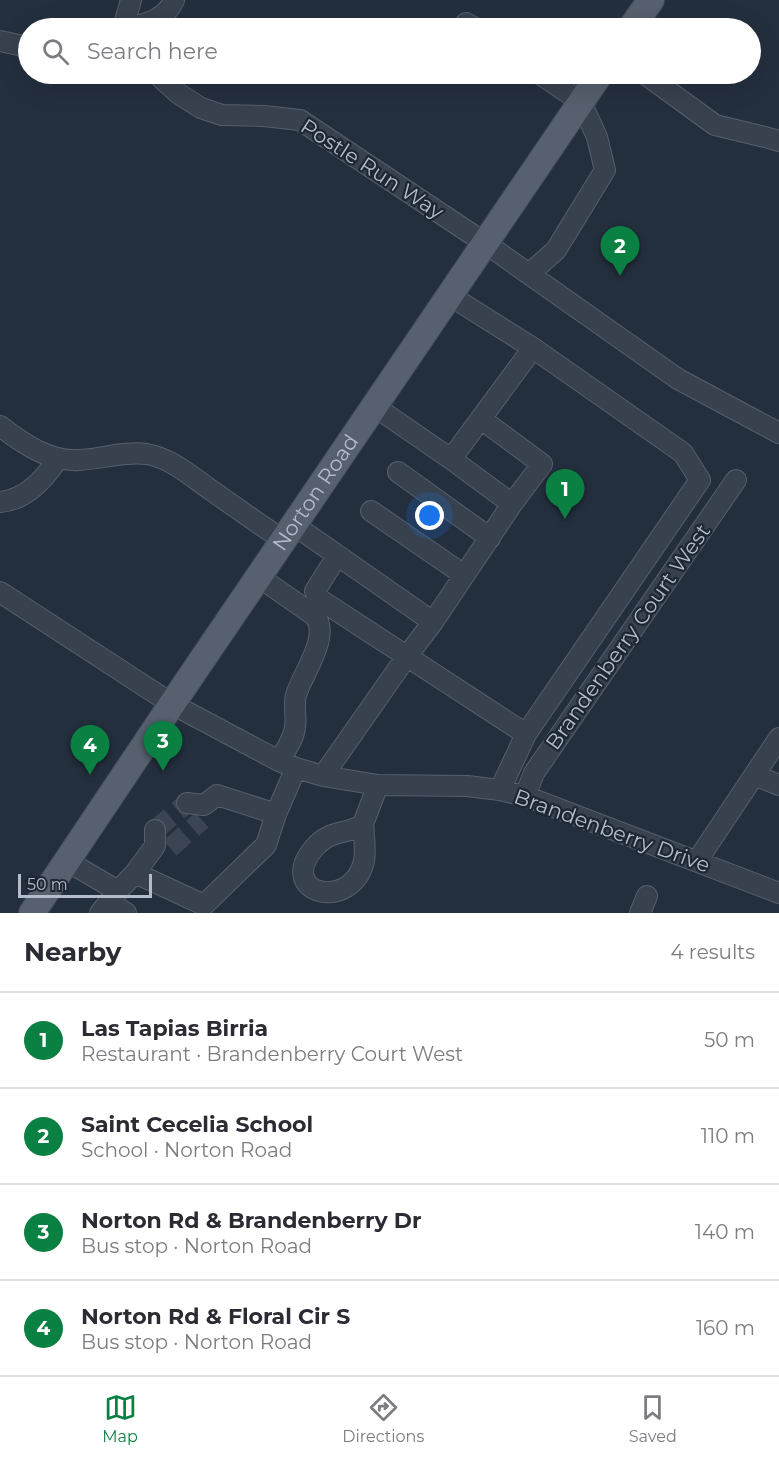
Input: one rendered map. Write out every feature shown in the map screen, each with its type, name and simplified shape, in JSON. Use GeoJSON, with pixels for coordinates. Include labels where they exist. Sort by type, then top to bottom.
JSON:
{"type":"FeatureCollection","features":[{"type":"Feature","properties":{"kind":"main road"},"geometry":{"type":"LineString","coordinates":[[638,18],[651,0]]}},
{"type":"Feature","properties":{"kind":"main road","name":"Norton Road"},"geometry":{"type":"LineString","coordinates":[[32,913],[593,84]]}},
{"type":"Feature","properties":{"kind":"street"},"geometry":{"type":"LineString","coordinates":[[126,18],[131,0]]}},
{"type":"Feature","properties":{"kind":"street"},"geometry":{"type":"LineString","coordinates":[[159,18],[166,14],[174,0]]}},
{"type":"Feature","properties":{"kind":"street"},"geometry":{"type":"LineString","coordinates":[[0,41],[18,45]]}},
{"type":"Feature","properties":{"kind":"street","name":"Postle Run Way"},"geometry":{"type":"LineString","coordinates":[[168,84],[201,108],[222,115],[300,120],[485,243],[678,379],[779,433]]}},
{"type":"Feature","properties":{"kind":"street"},"geometry":{"type":"LineString","coordinates":[[529,274],[556,250],[604,170],[597,137],[581,102],[555,84]]}},
{"type":"Feature","properties":{"kind":"street"},"geometry":{"type":"LineString","coordinates":[[659,84],[715,125],[779,141]]}},
{"type":"Feature","properties":{"kind":"street"},"geometry":{"type":"LineString","coordinates":[[449,295],[533,348],[683,453],[700,480],[526,734],[500,790]]}},
{"type":"Feature","properties":{"kind":"street"},"geometry":{"type":"LineString","coordinates":[[452,459],[533,348]]}},
{"type":"Feature","properties":{"kind":"street"},"geometry":{"type":"LineString","coordinates":[[374,406],[452,459],[512,504]]}},
{"type":"Feature","properties":{"kind":"street"},"geometry":{"type":"LineString","coordinates":[[323,776],[542,464],[481,419]]}},
{"type":"Feature","properties":{"kind":"street"},"geometry":{"type":"LineString","coordinates":[[0,426],[33,449],[58,459],[77,461],[123,454],[148,454],[172,463],[289,533],[337,555],[433,622]]}},
{"type":"Feature","properties":{"kind":"street"},"geometry":{"type":"LineString","coordinates":[[0,502],[29,492],[49,472],[58,459]]}},
{"type":"Feature","properties":{"kind":"street"},"geometry":{"type":"LineString","coordinates":[[398,472],[489,538]]}},
{"type":"Feature","properties":{"kind":"street","name":"Brandenberry Court West"},"geometry":{"type":"LineString","coordinates":[[525,796],[534,773],[736,480]]}},
{"type":"Feature","properties":{"kind":"street"},"geometry":{"type":"LineString","coordinates":[[371,511],[464,575]]}},
{"type":"Feature","properties":{"kind":"street"},"geometry":{"type":"LineString","coordinates":[[337,555],[315,591],[319,599],[526,734]]}},
{"type":"Feature","properties":{"kind":"street"},"geometry":{"type":"LineString","coordinates":[[135,873],[204,905],[266,845],[276,814],[296,725],[296,693],[312,657],[320,628],[315,616],[259,577]]}},
{"type":"Feature","properties":{"kind":"street","name":"Brandenberry Drive"},"geometry":{"type":"LineString","coordinates":[[1,595],[172,704],[288,765],[323,776],[378,785],[467,786],[525,796],[779,893]]}},
{"type":"Feature","properties":{"kind":"street"},"geometry":{"type":"LineString","coordinates":[[698,861],[779,738]]}},
{"type":"Feature","properties":{"kind":"street"},"geometry":{"type":"LineString","coordinates":[[754,775],[779,785]]}},
{"type":"Feature","properties":{"kind":"street"},"geometry":{"type":"LineString","coordinates":[[363,824],[378,785]]}},
{"type":"Feature","properties":{"kind":"street"},"geometry":{"type":"LineString","coordinates":[[197,810],[217,795],[276,814]]}},
{"type":"Feature","properties":{"kind":"street"},"geometry":{"type":"LineString","coordinates":[[109,902],[161,841]]}},
{"type":"Feature","properties":{"kind":"street"},"geometry":{"type":"LineString","coordinates":[[67,861],[109,902],[126,913]]}},
{"type":"Feature","properties":{"kind":"tunnel"},"geometry":{"type":"LineString","coordinates":[[155,830],[187,803]]}},
{"type":"Feature","properties":{"kind":"tunnel"},"geometry":{"type":"LineString","coordinates":[[170,848],[202,820]]}},
{"type":"Feature","properties":{"kind":"place","name":"Saint Cecelia School"},"geometry":{"type":"Point","coordinates":[620,276]}},
{"type":"Feature","properties":{"kind":"place","name":"Las Tapias Birria"},"geometry":{"type":"Point","coordinates":[565,519]}},
{"type":"Feature","properties":{"kind":"place","name":"Norton Rd & Brandenberry Dr"},"geometry":{"type":"Point","coordinates":[163,771]}},
{"type":"Feature","properties":{"kind":"place","name":"Norton Rd & Floral Cir S"},"geometry":{"type":"Point","coordinates":[90,775]}}]}
